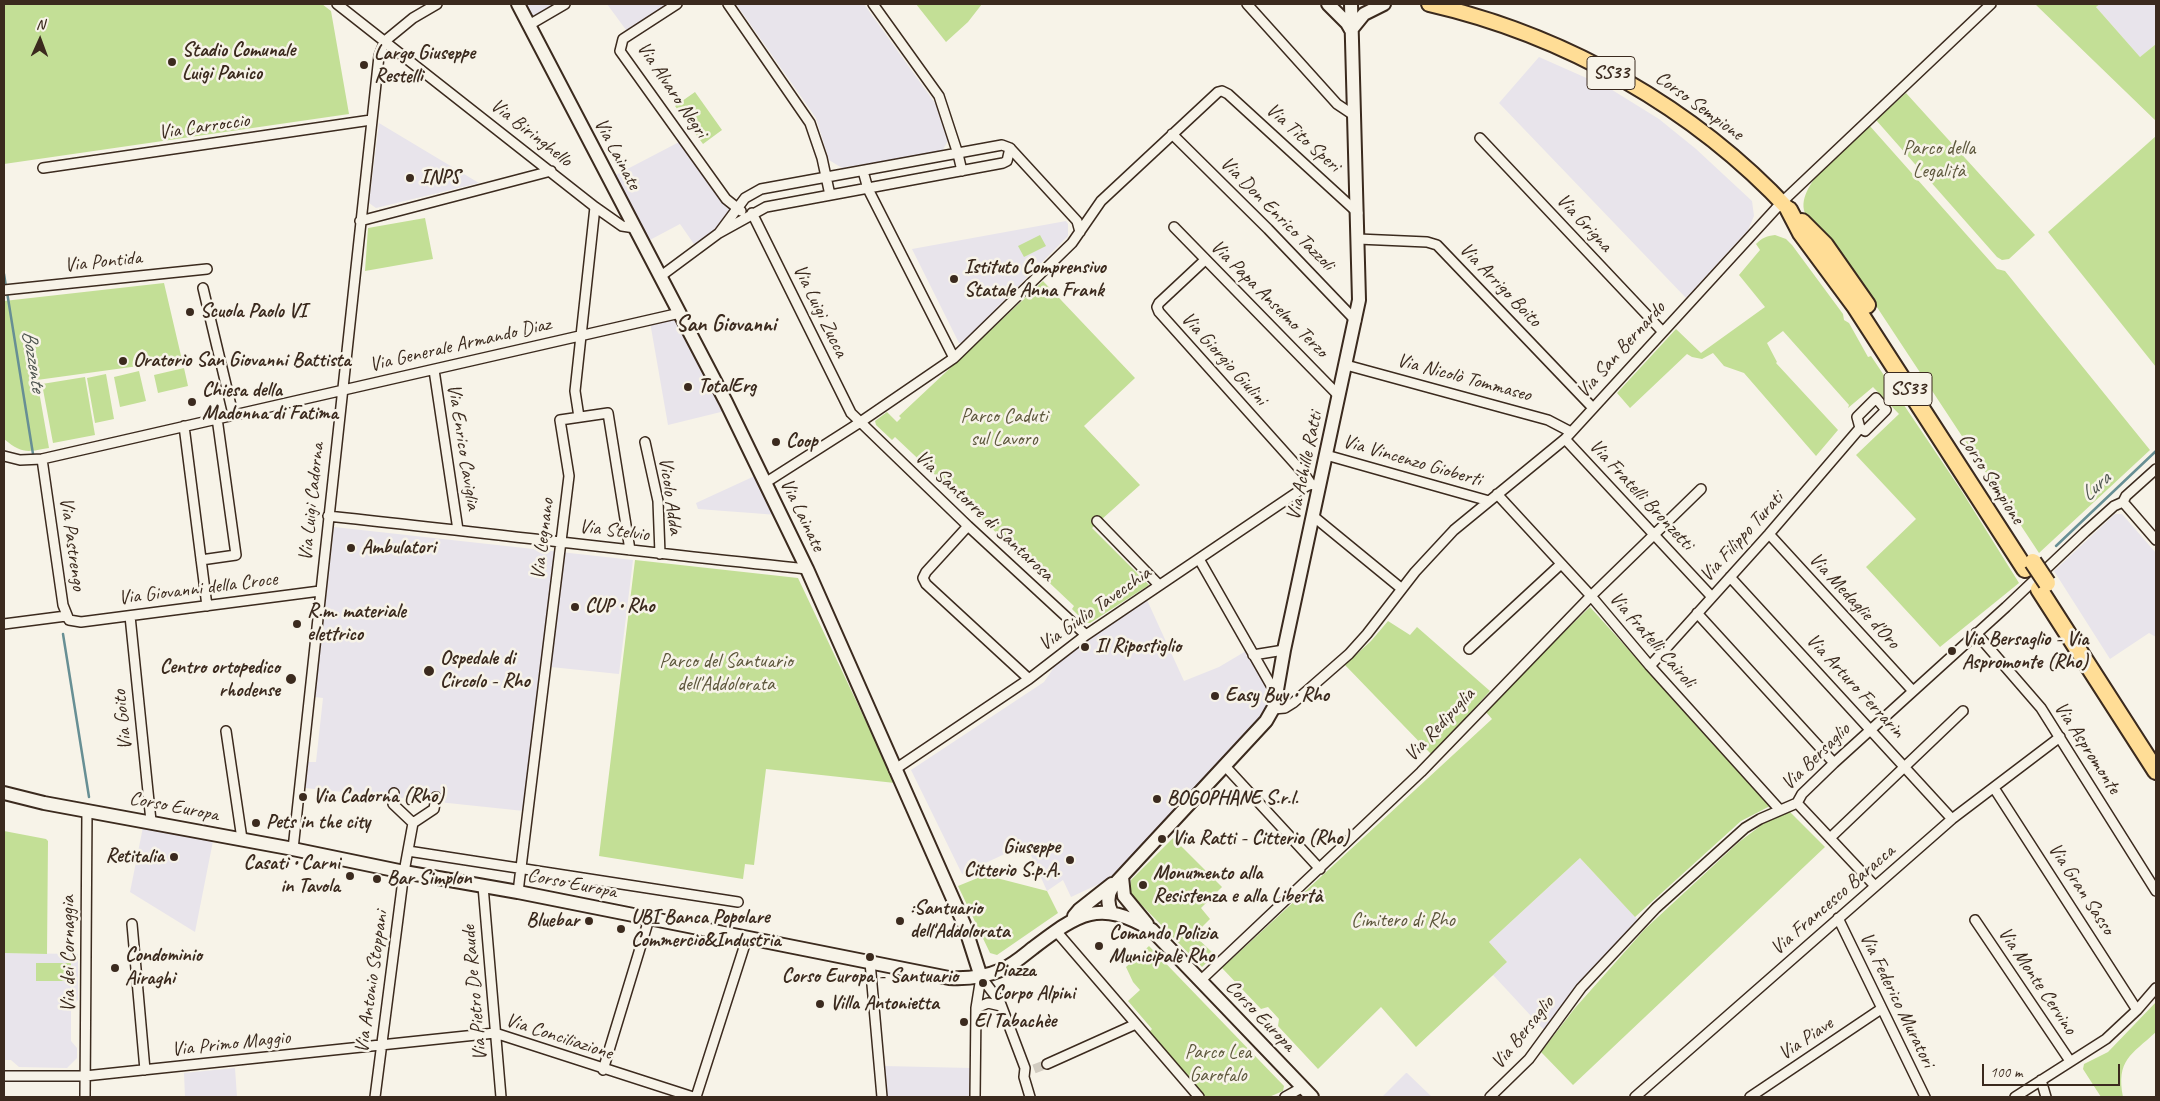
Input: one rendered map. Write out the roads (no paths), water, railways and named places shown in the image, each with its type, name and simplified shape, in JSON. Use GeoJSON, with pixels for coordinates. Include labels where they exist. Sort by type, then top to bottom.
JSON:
{"type":"FeatureCollection","features":[{"type":"Feature","properties":{"kind":"highway","name":"Corso Sempione"},"geometry":{"type":"LineString","coordinates":[[1786,206],[1814,231],[1838,262],[2029,566],[2156,752]]}},
{"type":"Feature","properties":{"kind":"highway","name":"Corso Sempione"},"geometry":{"type":"LineString","coordinates":[[2043,586],[2156,771]]}},
{"type":"Feature","properties":{"kind":"main road","name":"Corso Sempione"},"geometry":{"type":"LineString","coordinates":[[1429,4],[1485,20],[1545,42],[1587,60],[1630,84],[1720,145],[1757,177],[1786,206]]}},
{"type":"Feature","properties":{"kind":"street","name":"Via Biringhello"},"geometry":{"type":"LineString","coordinates":[[337,4],[595,206],[622,226],[635,228]]}},
{"type":"Feature","properties":{"kind":"street"},"geometry":{"type":"LineString","coordinates":[[385,41],[413,18],[437,4]]}},
{"type":"Feature","properties":{"kind":"street","name":"Via Lainate"},"geometry":{"type":"LineString","coordinates":[[518,4],[661,276],[765,482],[806,569],[964,924],[981,976]]}},
{"type":"Feature","properties":{"kind":"street"},"geometry":{"type":"LineString","coordinates":[[529,25],[565,4]]}},
{"type":"Feature","properties":{"kind":"street","name":"Via Alvaro Negri"},"geometry":{"type":"LineString","coordinates":[[678,4],[623,39],[620,51],[726,199],[738,208],[751,214]]}},
{"type":"Feature","properties":{"kind":"street"},"geometry":{"type":"LineString","coordinates":[[728,4],[810,123],[827,177],[830,195]]}},
{"type":"Feature","properties":{"kind":"street"},"geometry":{"type":"LineString","coordinates":[[873,4],[939,96],[962,171]]}},
{"type":"Feature","properties":{"kind":"street"},"geometry":{"type":"LineString","coordinates":[[1247,4],[1337,104],[1355,116]]}},
{"type":"Feature","properties":{"kind":"street"},"geometry":{"type":"LineString","coordinates":[[1328,4],[1347,23],[1351,30],[1364,14],[1384,4]]}},
{"type":"Feature","properties":{"kind":"street","name":"Via Achille Ratti"},"geometry":{"type":"LineString","coordinates":[[1072,920],[1079,910],[1122,877],[1266,721],[1273,709],[1313,516],[1315,486],[1326,455],[1360,300],[1351,4]]}},
{"type":"Feature","properties":{"kind":"street","name":"Via San Bernardo"},"geometry":{"type":"LineString","coordinates":[[1273,709],[1285,708],[1293,703],[1349,654],[1415,572],[1454,530],[1568,436],[1662,331],[1991,4]]}},
{"type":"Feature","properties":{"kind":"street","name":"Via Luigi Cadorna"},"geometry":{"type":"LineString","coordinates":[[293,849],[371,120],[379,56],[385,41]]}},
{"type":"Feature","properties":{"kind":"street","name":"Via Tito Speri"},"geometry":{"type":"LineString","coordinates":[[1172,134],[1218,92],[1222,91],[1228,94],[1358,212]]}},
{"type":"Feature","properties":{"kind":"street","name":"Via Carroccio"},"geometry":{"type":"LineString","coordinates":[[43,168],[371,120]]}},
{"type":"Feature","properties":{"kind":"street"},"geometry":{"type":"LineString","coordinates":[[765,482],[859,423],[954,358],[1072,243],[1101,201],[1172,134]]}},
{"type":"Feature","properties":{"kind":"street","name":"Via Don Enrico Tazzoli"},"geometry":{"type":"LineString","coordinates":[[1172,134],[1268,228],[1356,321]]}},
{"type":"Feature","properties":{"kind":"street","name":"Via Grigna"},"geometry":{"type":"LineString","coordinates":[[1480,138],[1662,331]]}},
{"type":"Feature","properties":{"kind":"street"},"geometry":{"type":"LineString","coordinates":[[719,233],[745,198],[762,189],[1002,145],[1010,148],[1077,221],[1080,232]]}},
{"type":"Feature","properties":{"kind":"street"},"geometry":{"type":"LineString","coordinates":[[661,276],[719,233],[766,207],[1003,163],[1007,161],[1010,148]]}},
{"type":"Feature","properties":{"kind":"street"},"geometry":{"type":"LineString","coordinates":[[360,221],[551,171]]}},
{"type":"Feature","properties":{"kind":"street"},"geometry":{"type":"LineString","coordinates":[[863,171],[868,189],[954,358]]}},
{"type":"Feature","properties":{"kind":"street"},"geometry":{"type":"LineString","coordinates":[[745,198],[744,205],[751,214]]}},
{"type":"Feature","properties":{"kind":"street"},"geometry":{"type":"LineString","coordinates":[[580,417],[575,391],[595,206]]}},
{"type":"Feature","properties":{"kind":"street","name":"Via Luigi Zucca"},"geometry":{"type":"LineString","coordinates":[[751,214],[851,413],[859,423]]}},
{"type":"Feature","properties":{"kind":"street","name":"Via Papa Anselmo Terzo"},"geometry":{"type":"LineString","coordinates":[[1174,227],[1339,396]]}},
{"type":"Feature","properties":{"kind":"street","name":"Via Arrigo Boito"},"geometry":{"type":"LineString","coordinates":[[1358,239],[1427,242],[1437,245],[1592,407]]}},
{"type":"Feature","properties":{"kind":"street","name":"Via Giorgio Giulini"},"geometry":{"type":"LineString","coordinates":[[1205,260],[1159,302],[1156,307],[1315,486]]}},
{"type":"Feature","properties":{"kind":"street","name":"Via Pontida"},"geometry":{"type":"LineString","coordinates":[[4,290],[207,269]]}},
{"type":"Feature","properties":{"kind":"street"},"geometry":{"type":"LineString","coordinates":[[203,288],[233,414]]}},
{"type":"Feature","properties":{"kind":"street","name":"Via Generale Armando Diaz"},"geometry":{"type":"LineString","coordinates":[[4,456],[20,460],[42,459],[680,313]]}},
{"type":"Feature","properties":{"kind":"street","name":"Via Nicolò Tommaseo"},"geometry":{"type":"LineString","coordinates":[[1346,365],[1548,420],[1568,436]]}},
{"type":"Feature","properties":{"kind":"street","name":"Via Enrico Caviglia"},"geometry":{"type":"LineString","coordinates":[[434,370],[458,530]]}},
{"type":"Feature","properties":{"kind":"street","name":"Via Legnano"},"geometry":{"type":"LineString","coordinates":[[518,892],[568,476],[560,420],[608,412],[630,550]]}},
{"type":"Feature","properties":{"kind":"street"},"geometry":{"type":"LineString","coordinates":[[200,560],[236,555],[217,418]]}},
{"type":"Feature","properties":{"kind":"street","name":"Via Santorre di Santarosa"},"geometry":{"type":"LineString","coordinates":[[859,423],[1086,635]]}},
{"type":"Feature","properties":{"kind":"street"},"geometry":{"type":"LineString","coordinates":[[184,426],[207,606]]}},
{"type":"Feature","properties":{"kind":"street","name":"Via Filippo Turati"},"geometry":{"type":"LineString","coordinates":[[1650,666],[1769,534],[1860,428]]}},
{"type":"Feature","properties":{"kind":"street","name":"Via Fratelli Bronzetti"},"geometry":{"type":"LineString","coordinates":[[1568,436],[1655,536],[1712,597]]}},
{"type":"Feature","properties":{"kind":"street","name":"Vicolo Adda"},"geometry":{"type":"LineString","coordinates":[[645,442],[658,502],[660,554]]}},
{"type":"Feature","properties":{"kind":"street","name":"Via Vincenzo Gioberti"},"geometry":{"type":"LineString","coordinates":[[1326,455],[1489,501]]}},
{"type":"Feature","properties":{"kind":"street","name":"Via Pastrengo"},"geometry":{"type":"LineString","coordinates":[[42,459],[63,605],[66,616],[73,622],[81,622]]}},
{"type":"Feature","properties":{"kind":"street","name":"Via Bersaglio"},"geometry":{"type":"LineString","coordinates":[[1490,1097],[1529,1059],[1581,988],[1656,908],[1744,828],[1797,803],[1802,794],[1870,729],[2105,513],[2122,502],[2126,496],[2156,469]]}},
{"type":"Feature","properties":{"kind":"street","name":"Via Giulio Tavecchia"},"geometry":{"type":"LineString","coordinates":[[894,770],[1029,679],[1086,635],[1159,585],[1315,486]]}},
{"type":"Feature","properties":{"kind":"street","name":"Via Redipuglia"},"geometry":{"type":"LineString","coordinates":[[1200,981],[1421,772],[1591,596],[1655,536],[1701,489]]}},
{"type":"Feature","properties":{"kind":"street","name":"Via fratelli Cairoli"},"geometry":{"type":"LineString","coordinates":[[1497,494],[1591,596],[1650,666],[1780,810]]}},
{"type":"Feature","properties":{"kind":"street"},"geometry":{"type":"LineString","coordinates":[[2122,502],[2156,540]]}},
{"type":"Feature","properties":{"kind":"street","name":"Via Stelvio"},"geometry":{"type":"LineString","coordinates":[[328,516],[806,569]]}},
{"type":"Feature","properties":{"kind":"street"},"geometry":{"type":"LineString","coordinates":[[1313,516],[1402,589]]}},
{"type":"Feature","properties":{"kind":"street"},"geometry":{"type":"LineString","coordinates":[[1097,521],[1159,585]]}},
{"type":"Feature","properties":{"kind":"street"},"geometry":{"type":"LineString","coordinates":[[968,526],[926,572],[923,578],[926,584],[1029,679]]}},
{"type":"Feature","properties":{"kind":"street","name":"Via Medaglie d'Oro"},"geometry":{"type":"LineString","coordinates":[[1769,534],[1912,690]]}},
{"type":"Feature","properties":{"kind":"street"},"geometry":{"type":"LineString","coordinates":[[1199,559],[1276,694]]}},
{"type":"Feature","properties":{"kind":"street"},"geometry":{"type":"LineString","coordinates":[[1469,649],[1561,564]]}},
{"type":"Feature","properties":{"kind":"street","name":"Via Arturo Ferrarin"},"geometry":{"type":"LineString","coordinates":[[1730,577],[1952,819]]}},
{"type":"Feature","properties":{"kind":"street","name":"Via Giovanni della Croce"},"geometry":{"type":"LineString","coordinates":[[81,622],[320,591]]}},
{"type":"Feature","properties":{"kind":"street"},"geometry":{"type":"LineString","coordinates":[[1697,613],[1834,763]]}},
{"type":"Feature","properties":{"kind":"street"},"geometry":{"type":"LineString","coordinates":[[4,624],[66,616]]}},
{"type":"Feature","properties":{"kind":"street","name":"Via Goito"},"geometry":{"type":"LineString","coordinates":[[130,616],[151,822]]}},
{"type":"Feature","properties":{"kind":"street","name":"Via Aspromonte"},"geometry":{"type":"LineString","coordinates":[[1976,633],[2041,708],[2156,891]]}},
{"type":"Feature","properties":{"kind":"street"},"geometry":{"type":"LineString","coordinates":[[1253,655],[1284,650]]}},
{"type":"Feature","properties":{"kind":"street"},"geometry":{"type":"LineString","coordinates":[[1830,838],[1962,711]]}},
{"type":"Feature","properties":{"kind":"street"},"geometry":{"type":"LineString","coordinates":[[226,731],[242,839]]}},
{"type":"Feature","properties":{"kind":"street","name":"Via Francesco Baracca"},"geometry":{"type":"LineString","coordinates":[[1635,1097],[1952,819],[2060,737]]}},
{"type":"Feature","properties":{"kind":"street"},"geometry":{"type":"LineString","coordinates":[[1225,766],[1320,869]]}},
{"type":"Feature","properties":{"kind":"street","name":"Via Gran Sasso"},"geometry":{"type":"LineString","coordinates":[[1994,788],[2137,1010]]}},
{"type":"Feature","properties":{"kind":"street","name":"Corso Europa"},"geometry":{"type":"LineString","coordinates":[[4,793],[404,872],[518,892],[949,978],[981,976],[1002,970],[1072,920],[1095,913],[1112,913],[1134,920],[1152,930],[1312,1097]]}},
{"type":"Feature","properties":{"kind":"street"},"geometry":{"type":"LineString","coordinates":[[394,793],[393,804],[413,823],[434,810],[436,797]]}},
{"type":"Feature","properties":{"kind":"street"},"geometry":{"type":"LineString","coordinates":[[1797,803],[1876,886]]}},
{"type":"Feature","properties":{"kind":"street","name":"Via dei Cornaggia"},"geometry":{"type":"LineString","coordinates":[[85,1097],[87,810]]}},
{"type":"Feature","properties":{"kind":"street","name":"Via Antonio Stoppani"},"geometry":{"type":"LineString","coordinates":[[374,1097],[404,872],[413,823]]}},
{"type":"Feature","properties":{"kind":"street"},"geometry":{"type":"LineString","coordinates":[[408,852],[738,902]]}},
{"type":"Feature","properties":{"kind":"street"},"geometry":{"type":"LineString","coordinates":[[1112,913],[1119,901],[1122,877]]}},
{"type":"Feature","properties":{"kind":"street"},"geometry":{"type":"LineString","coordinates":[[1122,877],[1124,896],[1152,930]]}},
{"type":"Feature","properties":{"kind":"street","name":"Via Pietro De Raude"},"geometry":{"type":"LineString","coordinates":[[483,886],[502,1097]]}},
{"type":"Feature","properties":{"kind":"street"},"geometry":{"type":"LineString","coordinates":[[603,1070],[649,918]]}},
{"type":"Feature","properties":{"kind":"street","name":"Via Federico Muratori"},"geometry":{"type":"LineString","coordinates":[[1838,918],[1925,1097]]}},
{"type":"Feature","properties":{"kind":"street","name":"Via Monte Cervino"},"geometry":{"type":"LineString","coordinates":[[1976,920],[2070,1061]]}},
{"type":"Feature","properties":{"kind":"street"},"geometry":{"type":"LineString","coordinates":[[132,924],[145,1070]]}},
{"type":"Feature","properties":{"kind":"street"},"geometry":{"type":"LineString","coordinates":[[1056,931],[1199,1097]]}},
{"type":"Feature","properties":{"kind":"street"},"geometry":{"type":"LineString","coordinates":[[695,1097],[747,938]]}},
{"type":"Feature","properties":{"kind":"street"},"geometry":{"type":"LineString","coordinates":[[870,962],[882,1097]]}},
{"type":"Feature","properties":{"kind":"street"},"geometry":{"type":"LineString","coordinates":[[981,976],[993,990],[1025,1068],[1029,1071],[1025,1084],[1030,1097]]}},
{"type":"Feature","properties":{"kind":"street"},"geometry":{"type":"LineString","coordinates":[[975,1097],[976,1008],[981,976]]}},
{"type":"Feature","properties":{"kind":"street"},"geometry":{"type":"LineString","coordinates":[[2016,1097],[2106,1039],[2137,1010],[2156,988]]}},
{"type":"Feature","properties":{"kind":"street"},"geometry":{"type":"LineString","coordinates":[[976,1008],[988,1003],[1001,1006]]}},
{"type":"Feature","properties":{"kind":"street","name":"Via Piave"},"geometry":{"type":"LineString","coordinates":[[1750,1097],[1881,1009]]}},
{"type":"Feature","properties":{"kind":"street"},"geometry":{"type":"LineString","coordinates":[[1047,1064],[1136,1024]]}},
{"type":"Feature","properties":{"kind":"street","name":"Via Conciliazione"},"geometry":{"type":"LineString","coordinates":[[381,1044],[495,1033],[603,1070],[695,1097]]}},
{"type":"Feature","properties":{"kind":"street","name":"Via Primo Maggio"},"geometry":{"type":"LineString","coordinates":[[4,1076],[85,1076],[381,1044]]}},
{"type":"Feature","properties":{"kind":"street"},"geometry":{"type":"LineString","coordinates":[[2041,1080],[2046,1097]]}},
{"type":"Feature","properties":{"kind":"street"},"geometry":{"type":"LineString","coordinates":[[1284,1097],[1303,1087]]}},
{"type":"Feature","properties":{"kind":"waterway","name":"Bozzente"},"geometry":{"type":"LineString","coordinates":[[4,274],[6,287]]}},
{"type":"Feature","properties":{"kind":"waterway","name":"Bozzente"},"geometry":{"type":"LineString","coordinates":[[7,292],[33,454]]}},
{"type":"Feature","properties":{"kind":"waterway","name":"Lura"},"geometry":{"type":"LineString","coordinates":[[2056,546],[2156,451]]}},
{"type":"Feature","properties":{"kind":"waterway","name":"Bozzente"},"geometry":{"type":"LineString","coordinates":[[63,634],[89,797]]}},
{"type":"Feature","properties":{"kind":"tunnel"},"geometry":{"type":"LineString","coordinates":[[1034,1069],[1047,1064]]}},
{"type":"Feature","properties":{"kind":"place","name":"Stadio Comunale Luigi Panico"},"geometry":{"type":"Point","coordinates":[172,62]}},
{"type":"Feature","properties":{"kind":"place","name":"Largo Giuseppe Restelli"},"geometry":{"type":"Point","coordinates":[364,65]}},
{"type":"Feature","properties":{"kind":"place","name":"INPS"},"geometry":{"type":"Point","coordinates":[410,178]}},
{"type":"Feature","properties":{"kind":"place","name":"Istituto Comprensivo Statale Anna Frank"},"geometry":{"type":"Point","coordinates":[954,279]}},
{"type":"Feature","properties":{"kind":"place","name":"Scuola Paolo VI"},"geometry":{"type":"Point","coordinates":[190,312]}},
{"type":"Feature","properties":{"kind":"place","name":"Oratorio San Giovanni Battista"},"geometry":{"type":"Point","coordinates":[123,361]}},
{"type":"Feature","properties":{"kind":"place","name":"TotalErg"},"geometry":{"type":"Point","coordinates":[688,387]}},
{"type":"Feature","properties":{"kind":"place","name":"Chiesa della Madonna di Fatima"},"geometry":{"type":"Point","coordinates":[192,402]}},
{"type":"Feature","properties":{"kind":"place","name":"Coop"},"geometry":{"type":"Point","coordinates":[776,442]}},
{"type":"Feature","properties":{"kind":"place","name":"Ambulatori"},"geometry":{"type":"Point","coordinates":[351,548]}},
{"type":"Feature","properties":{"kind":"place","name":"CUP • Rho"},"geometry":{"type":"Point","coordinates":[575,607]}},
{"type":"Feature","properties":{"kind":"place","name":"R.m. materiale elettrico"},"geometry":{"type":"Point","coordinates":[297,624]}},
{"type":"Feature","properties":{"kind":"place","name":"Il Ripostiglio"},"geometry":{"type":"Point","coordinates":[1085,647]}},
{"type":"Feature","properties":{"kind":"place","name":"Via Bersaglio - Via Aspromonte (Rho)"},"geometry":{"type":"Point","coordinates":[1952,651]}},
{"type":"Feature","properties":{"kind":"place","name":"Ospedale di Circolo - Rho"},"geometry":{"type":"Point","coordinates":[429,671]}},
{"type":"Feature","properties":{"kind":"place","name":"Centro ortopedico rhodense"},"geometry":{"type":"Point","coordinates":[291,679]}},
{"type":"Feature","properties":{"kind":"place","name":"Easy Buy • Rho"},"geometry":{"type":"Point","coordinates":[1215,696]}},
{"type":"Feature","properties":{"kind":"place","name":"Via Cadorna (Rho)"},"geometry":{"type":"Point","coordinates":[303,797]}},
{"type":"Feature","properties":{"kind":"place","name":"BOGOPHANE S.r.l."},"geometry":{"type":"Point","coordinates":[1157,799]}},
{"type":"Feature","properties":{"kind":"place","name":"Pets in the city"},"geometry":{"type":"Point","coordinates":[256,823]}},
{"type":"Feature","properties":{"kind":"place","name":"Via Ratti - Citterio (Rho)"},"geometry":{"type":"Point","coordinates":[1162,839]}},
{"type":"Feature","properties":{"kind":"place","name":"Retitalia"},"geometry":{"type":"Point","coordinates":[174,857]}},
{"type":"Feature","properties":{"kind":"place","name":"Giuseppe Citterio S.p.A."},"geometry":{"type":"Point","coordinates":[1070,860]}},
{"type":"Feature","properties":{"kind":"place","name":"Casati • Carni in Tavola"},"geometry":{"type":"Point","coordinates":[350,876]}},
{"type":"Feature","properties":{"kind":"place","name":"Bar Simplon"},"geometry":{"type":"Point","coordinates":[377,879]}},
{"type":"Feature","properties":{"kind":"place","name":"Monumento alla Resistenza e alla Libertà"},"geometry":{"type":"Point","coordinates":[1143,885]}},
{"type":"Feature","properties":{"kind":"place","name":"Bluebar"},"geometry":{"type":"Point","coordinates":[589,921]}},
{"type":"Feature","properties":{"kind":"place","name":":Santuario dell'Addolorata"},"geometry":{"type":"Point","coordinates":[900,921]}},
{"type":"Feature","properties":{"kind":"place","name":"UBI Banca Popolare Commercio&Industria"},"geometry":{"type":"Point","coordinates":[621,929]}},
{"type":"Feature","properties":{"kind":"place","name":"Comando Polizia Municipale Rho"},"geometry":{"type":"Point","coordinates":[1099,946]}},
{"type":"Feature","properties":{"kind":"place","name":"Corso Europa - Santuario"},"geometry":{"type":"Point","coordinates":[870,957]}},
{"type":"Feature","properties":{"kind":"place","name":"Condominio Airaghi"},"geometry":{"type":"Point","coordinates":[115,968]}},
{"type":"Feature","properties":{"kind":"place","name":"Piazza Corpo Alpini"},"geometry":{"type":"Point","coordinates":[983,983]}},
{"type":"Feature","properties":{"kind":"place","name":"Villa Antonietta"},"geometry":{"type":"Point","coordinates":[820,1004]}},
{"type":"Feature","properties":{"kind":"place","name":"El Tabachèe"},"geometry":{"type":"Point","coordinates":[964,1022]}},
{"type":"Feature","properties":{"kind":"district","name":"San Giovanni"},"geometry":{"type":"Point","coordinates":[726,325]}},
{"type":"Feature","properties":{"kind":"park label","name":"Parco della Legalità"},"geometry":{"type":"Point","coordinates":[1939,160]}},
{"type":"Feature","properties":{"kind":"park label","name":"Parco Caduti sul Lavoro"},"geometry":{"type":"Point","coordinates":[1004,428]}},
{"type":"Feature","properties":{"kind":"park label","name":"Parco del Santuario dell'Addolorata"},"geometry":{"type":"Point","coordinates":[726,674]}},
{"type":"Feature","properties":{"kind":"park label","name":"Cimitero di Rho"},"geometry":{"type":"Point","coordinates":[1403,921]}},
{"type":"Feature","properties":{"kind":"park label","name":"Parco Lea Garofalo"},"geometry":{"type":"Point","coordinates":[1218,1064]}}]}
